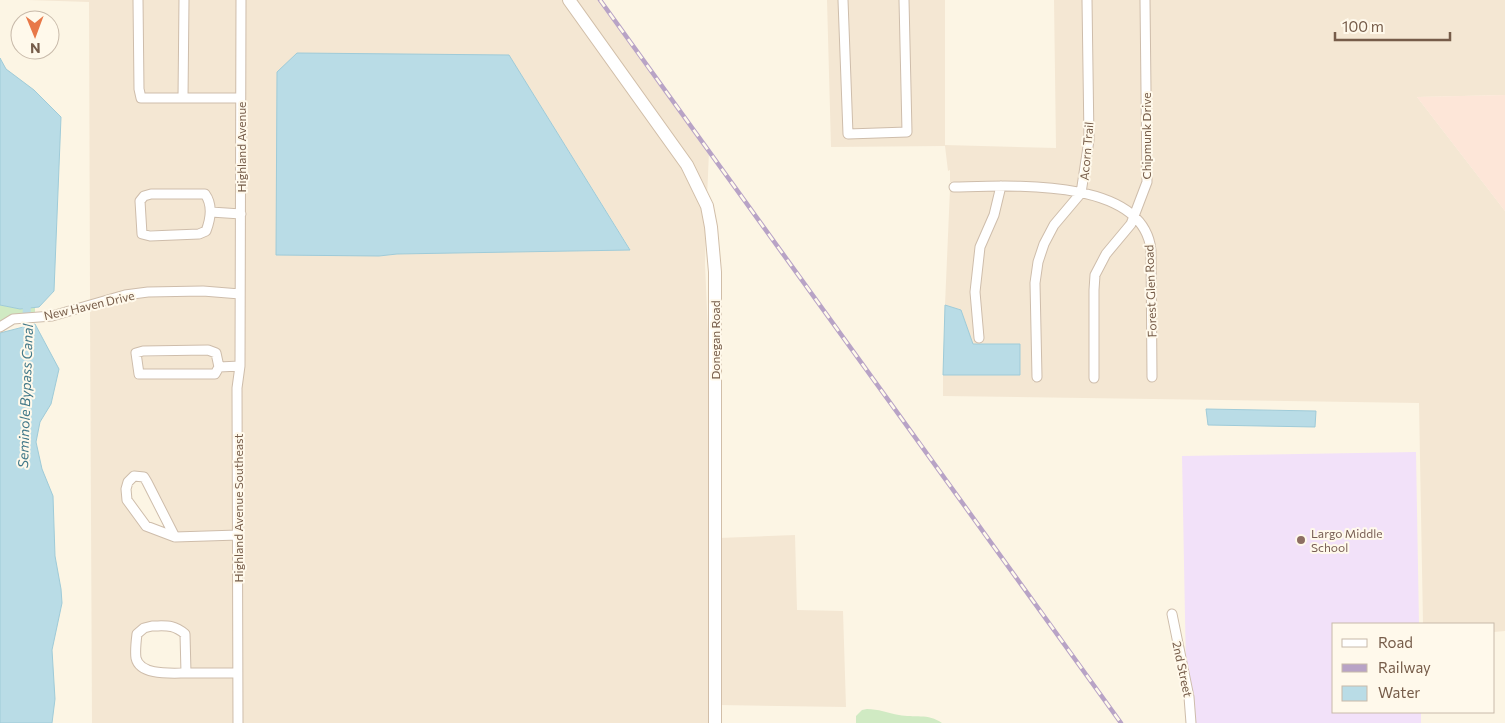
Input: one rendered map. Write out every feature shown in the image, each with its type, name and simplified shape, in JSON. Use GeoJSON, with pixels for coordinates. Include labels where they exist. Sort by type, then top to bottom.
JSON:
{"type":"FeatureCollection","features":[{"type":"Feature","properties":{"kind":"street"},"geometry":{"type":"LineString","coordinates":[[138,0],[139,89],[141,98],[240,98]]}},
{"type":"Feature","properties":{"kind":"street"},"geometry":{"type":"LineString","coordinates":[[183,98],[184,0]]}},
{"type":"Feature","properties":{"kind":"street","name":"Highland Avenue"},"geometry":{"type":"LineString","coordinates":[[240,294],[241,0]]}},
{"type":"Feature","properties":{"kind":"street","name":"Donegan Road"},"geometry":{"type":"LineString","coordinates":[[569,0],[687,165],[706,206],[711,227],[715,272],[715,723]]}},
{"type":"Feature","properties":{"kind":"street"},"geometry":{"type":"LineString","coordinates":[[843,0],[848,134],[907,132],[904,0]]}},
{"type":"Feature","properties":{"kind":"street","name":"Acorn Trail"},"geometry":{"type":"LineString","coordinates":[[1037,377],[1035,294],[1038,262],[1044,244],[1054,225],[1082,193],[1089,140],[1087,0]]}},
{"type":"Feature","properties":{"kind":"street","name":"Chipmunk Drive"},"geometry":{"type":"LineString","coordinates":[[1094,378],[1095,275],[1101,261],[1131,224],[1147,182],[1145,0]]}},
{"type":"Feature","properties":{"kind":"street"},"geometry":{"type":"LineString","coordinates":[[979,338],[975,292],[976,269],[980,247],[996,210],[1001,186]]}},
{"type":"Feature","properties":{"kind":"street","name":"Forest Glen Road"},"geometry":{"type":"LineString","coordinates":[[954,187],[1031,186],[1082,193],[1109,200],[1125,208],[1135,216],[1146,232],[1150,244],[1152,377]]}},
{"type":"Feature","properties":{"kind":"street"},"geometry":{"type":"LineString","coordinates":[[151,194],[205,194],[210,201],[211,212],[206,231],[200,234],[150,236],[142,234],[140,202],[144,196],[151,194]]}},
{"type":"Feature","properties":{"kind":"street"},"geometry":{"type":"LineString","coordinates":[[211,212],[241,214]]}},
{"type":"Feature","properties":{"kind":"street","name":"New Haven Drive"},"geometry":{"type":"LineString","coordinates":[[0,327],[13,319],[52,316],[125,295],[148,292],[203,291],[240,294]]}},
{"type":"Feature","properties":{"kind":"street","name":"Highland Avenue Southeast"},"geometry":{"type":"LineString","coordinates":[[238,723],[238,388],[240,366],[240,294]]}},
{"type":"Feature","properties":{"kind":"street"},"geometry":{"type":"LineString","coordinates":[[208,350],[216,353],[219,367],[215,374],[139,374],[136,353],[208,350]]}},
{"type":"Feature","properties":{"kind":"street"},"geometry":{"type":"LineString","coordinates":[[219,367],[240,366]]}},
{"type":"Feature","properties":{"kind":"street"},"geometry":{"type":"LineString","coordinates":[[175,537],[144,477],[134,476],[128,482],[126,489],[127,500],[146,526],[175,537],[238,535]]}},
{"type":"Feature","properties":{"kind":"street","name":"2nd Street"},"geometry":{"type":"LineString","coordinates":[[1172,614],[1189,697],[1191,723]]}},
{"type":"Feature","properties":{"kind":"street"},"geometry":{"type":"LineString","coordinates":[[186,673],[185,634],[177,628],[152,626],[144,628],[136,634],[136,660],[150,672],[186,673],[238,673]]}},
{"type":"Feature","properties":{"kind":"shaded area"},"geometry":{"type":"Polygon","coordinates":[[[28,0],[134,0],[141,102],[236,103],[237,210],[215,208],[213,198],[205,189],[150,190],[143,192],[137,202],[138,235],[141,239],[200,239],[207,235],[214,217],[237,219],[236,289],[203,286],[148,288],[125,291],[90,300],[89,2],[28,0]]]}},
{"type":"Feature","properties":{"kind":"shaded area"},"geometry":{"type":"Polygon","coordinates":[[[142,0],[180,0],[179,94],[144,93],[142,0]]]}},
{"type":"Feature","properties":{"kind":"shaded area"},"geometry":{"type":"Polygon","coordinates":[[[188,0],[237,0],[236,94],[187,94],[188,0]]]}},
{"type":"Feature","properties":{"kind":"shaded area"},"geometry":{"type":"Polygon","coordinates":[[[245,0],[564,0],[667,143],[695,188],[706,223],[705,264],[711,402],[711,723],[242,723],[241,389],[243,370],[245,0]],[[509,55],[379,256],[397,254],[630,249],[509,55]]]}},
{"type":"Feature","properties":{"kind":"shaded area"},"geometry":{"type":"Polygon","coordinates":[[[574,0],[598,0],[709,152],[707,198],[574,0]]]}},
{"type":"Feature","properties":{"kind":"shaded area"},"geometry":{"type":"Polygon","coordinates":[[[827,0],[839,0],[844,134],[848,138],[907,137],[911,132],[908,0],[945,0],[945,145],[1056,148],[1054,0],[1083,0],[1085,140],[1078,188],[1031,182],[950,182],[950,170],[948,171],[945,146],[831,147],[827,0]]]}},
{"type":"Feature","properties":{"kind":"shaded area"},"geometry":{"type":"Polygon","coordinates":[[[847,0],[900,0],[903,128],[851,129],[847,0]]]}},
{"type":"Feature","properties":{"kind":"shaded area"},"geometry":{"type":"Polygon","coordinates":[[[1091,0],[1141,0],[1143,181],[1133,209],[1110,196],[1086,190],[1093,140],[1091,0]]]}},
{"type":"Feature","properties":{"kind":"shaded area"},"geometry":{"type":"Polygon","coordinates":[[[1149,0],[1505,0],[1505,95],[1417,97],[1505,211],[1505,631],[1495,632],[1495,623],[1423,623],[1419,403],[943,396],[943,375],[1020,375],[984,345],[973,344],[961,310],[945,305],[950,189],[950,191],[997,190],[990,213],[976,245],[971,292],[976,342],[984,341],[979,292],[983,248],[998,216],[1005,190],[1073,196],[1046,231],[1034,261],[1031,294],[1033,382],[1041,381],[1039,295],[1042,263],[1057,228],[1083,198],[1108,205],[1130,218],[1098,258],[1091,274],[1090,382],[1098,382],[1099,276],[1109,257],[1136,224],[1147,250],[1148,381],[1156,381],[1155,249],[1150,231],[1139,215],[1148,190],[1149,0]]]}},
{"type":"Feature","properties":{"kind":"shaded area"},"geometry":{"type":"Polygon","coordinates":[[[1505,95],[1505,211],[1417,97],[1505,95]]]}},
{"type":"Feature","properties":{"kind":"shaded area"},"geometry":{"type":"Polygon","coordinates":[[[152,198],[203,198],[206,202],[207,212],[203,228],[199,230],[145,230],[144,203],[152,198]]]}},
{"type":"Feature","properties":{"kind":"shaded area"},"geometry":{"type":"Polygon","coordinates":[[[203,295],[236,298],[236,362],[222,362],[220,352],[143,347],[135,375],[139,379],[215,379],[221,371],[235,370],[234,531],[177,533],[147,474],[135,472],[124,481],[145,530],[174,543],[176,541],[234,540],[234,668],[190,669],[187,631],[179,624],[172,622],[151,622],[142,625],[132,660],[138,670],[150,676],[233,677],[234,723],[92,723],[90,309],[126,300],[149,297],[203,295]]]}},
{"type":"Feature","properties":{"kind":"shaded area"},"geometry":{"type":"Polygon","coordinates":[[[207,355],[213,357],[215,366],[213,370],[142,370],[140,357],[207,355]]]}},
{"type":"Feature","properties":{"kind":"shaded area","name":"Largo Middle School"},"geometry":{"type":"Polygon","coordinates":[[[1416,452],[1419,623],[1332,623],[1332,713],[1421,713],[1421,723],[1187,723],[1182,456],[1416,452]]]}},
{"type":"Feature","properties":{"kind":"shaded area"},"geometry":{"type":"Polygon","coordinates":[[[795,535],[797,610],[843,611],[846,707],[719,705],[719,538],[795,535]]]}},
{"type":"Feature","properties":{"kind":"green space"},"geometry":{"type":"Polygon","coordinates":[[[0,305],[20,309],[35,307],[35,313],[13,315],[0,322],[0,305]]]}},
{"type":"Feature","properties":{"kind":"green space"},"geometry":{"type":"Polygon","coordinates":[[[867,709],[905,716],[926,717],[942,723],[856,723],[856,716],[862,710],[867,709]]]}},
{"type":"Feature","properties":{"kind":"water"},"geometry":{"type":"Polygon","coordinates":[[[297,53],[509,55],[630,250],[397,254],[379,256],[276,255],[277,72],[297,53]]]}},
{"type":"Feature","properties":{"kind":"water"},"geometry":{"type":"Polygon","coordinates":[[[0,58],[6,69],[34,90],[61,117],[54,291],[39,307],[20,309],[0,305],[0,58]]]}},
{"type":"Feature","properties":{"kind":"water"},"geometry":{"type":"Polygon","coordinates":[[[945,305],[961,310],[973,344],[1020,344],[1020,375],[943,375],[945,305]]]}},
{"type":"Feature","properties":{"kind":"water"},"geometry":{"type":"Polygon","coordinates":[[[35,324],[59,369],[51,404],[40,422],[36,442],[42,469],[53,496],[55,556],[61,589],[62,603],[52,650],[55,699],[52,723],[0,723],[0,333],[35,324]]]}},
{"type":"Feature","properties":{"kind":"water"},"geometry":{"type":"Polygon","coordinates":[[[1206,409],[1316,411],[1315,427],[1208,425],[1206,409]]]}},
{"type":"Feature","properties":{"kind":"waterway","name":"Seminole Bypass Canal"},"geometry":{"type":"LineString","coordinates":[[26,336],[27,300]]}},
{"type":"Feature","properties":{"kind":"railway"},"geometry":{"type":"LineString","coordinates":[[600,0],[1121,723]]}},
{"type":"Feature","properties":{"kind":"place","name":"Largo Middle School"},"geometry":{"type":"Point","coordinates":[1301,540]}}]}
